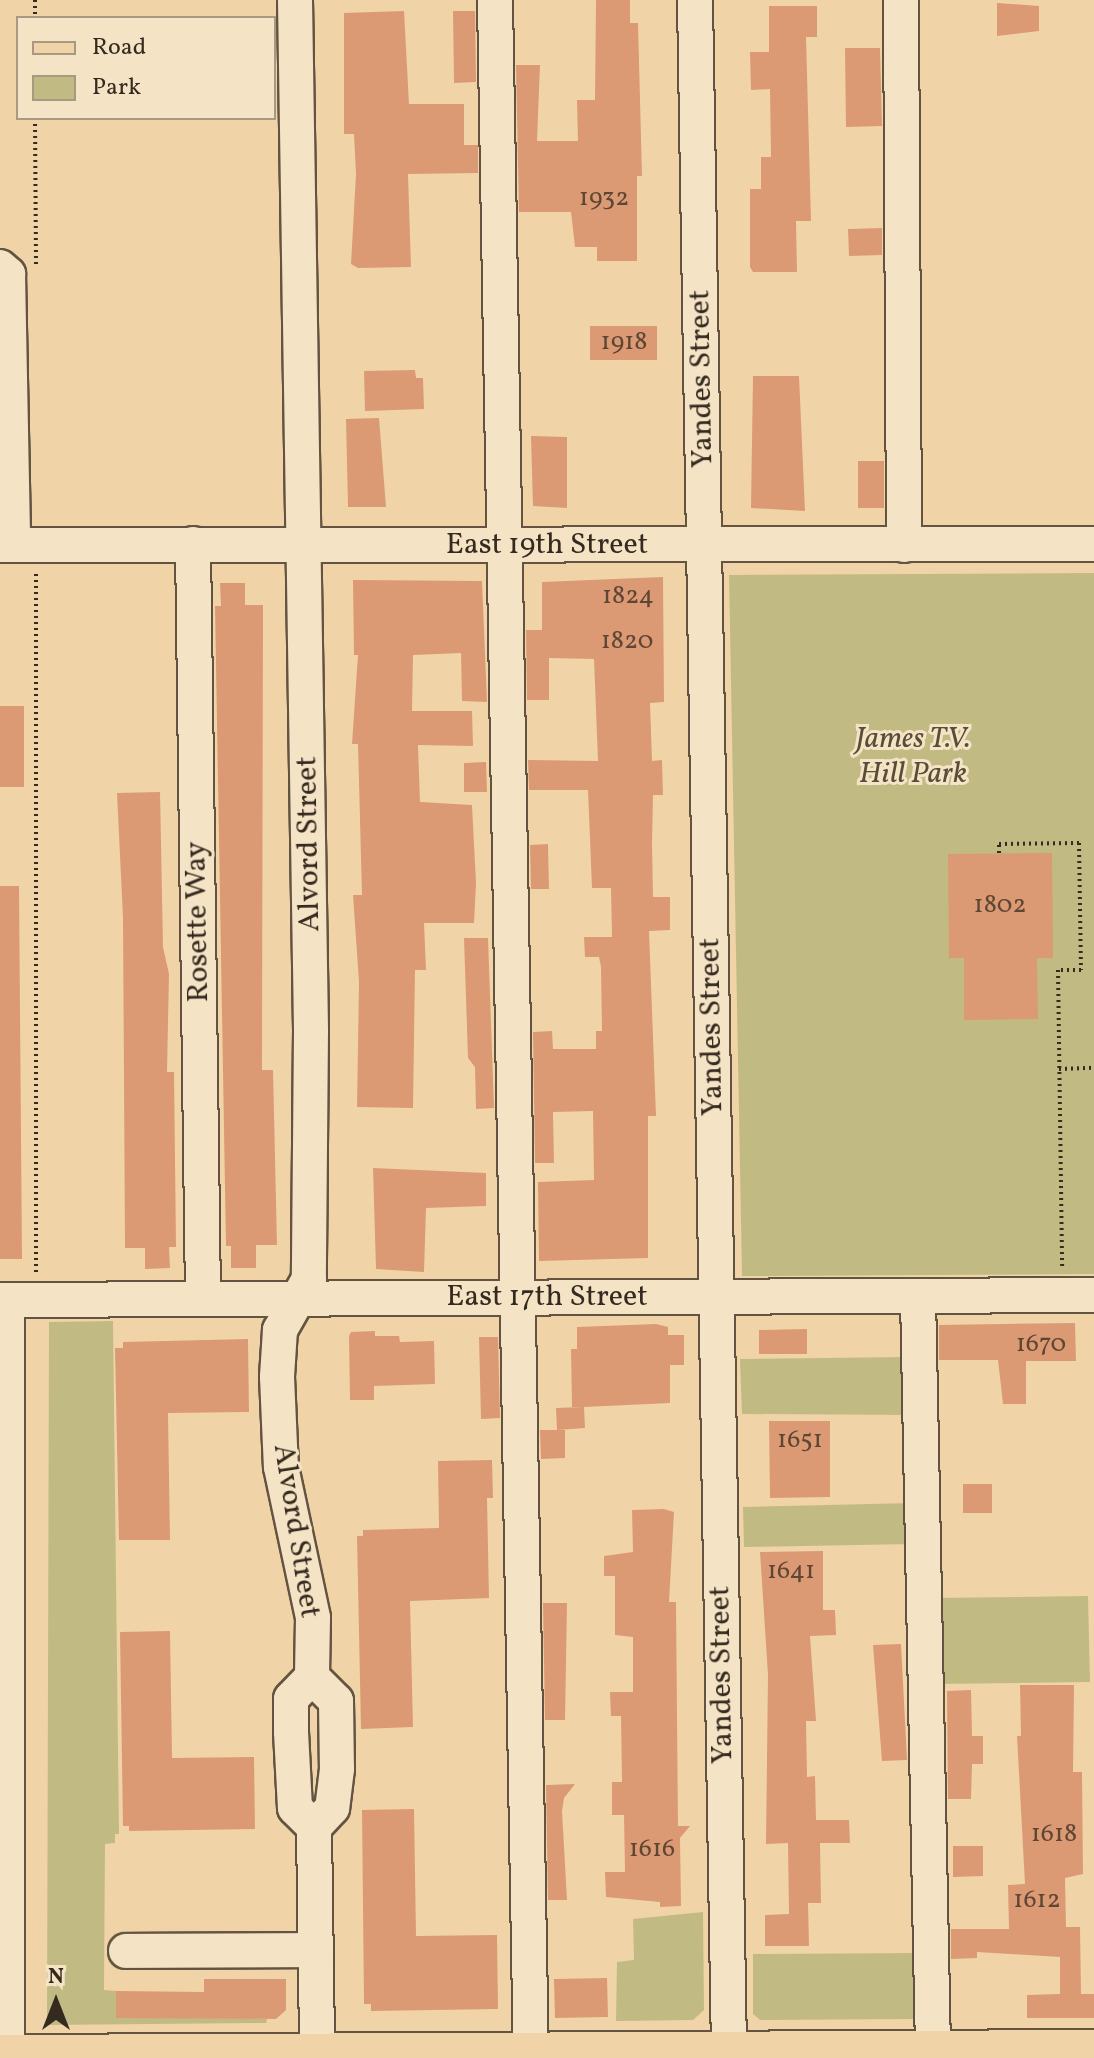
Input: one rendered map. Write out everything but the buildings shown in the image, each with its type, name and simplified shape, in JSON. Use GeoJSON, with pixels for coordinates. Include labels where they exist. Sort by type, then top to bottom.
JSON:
{"type":"FeatureCollection","features":[{"type":"Feature","properties":{"kind":"main road"},"geometry":{"type":"LineString","coordinates":[[0,2057],[729,2053],[792,2056],[1025,2055],[1094,2052]]}},
{"type":"Feature","properties":{"kind":"street","name":"Alvord Street"},"geometry":{"type":"LineString","coordinates":[[295,0],[311,1031],[309,1279],[301,1298],[280,1330],[277,1377],[281,1467],[313,1618],[312,1677]]}},
{"type":"Feature","properties":{"kind":"street"},"geometry":{"type":"LineString","coordinates":[[495,0],[516,1298],[551,2055]]}},
{"type":"Feature","properties":{"kind":"street","name":"Yandes Street"},"geometry":{"type":"LineString","coordinates":[[695,0],[729,2053]]}},
{"type":"Feature","properties":{"kind":"street"},"geometry":{"type":"LineString","coordinates":[[901,0],[904,545]]}},
{"type":"Feature","properties":{"kind":"street"},"geometry":{"type":"LineString","coordinates":[[0,267],[8,274],[16,551]]}},
{"type":"Feature","properties":{"kind":"street","name":"East 19th Street"},"geometry":{"type":"LineString","coordinates":[[16,551],[193,544],[1094,544]]}},
{"type":"Feature","properties":{"kind":"street","name":"Rosette Way"},"geometry":{"type":"LineString","coordinates":[[193,544],[203,1299]]}},
{"type":"Feature","properties":{"kind":"street","name":"East 17th Street"},"geometry":{"type":"LineString","coordinates":[[3,1300],[1094,1295]]}},
{"type":"Feature","properties":{"kind":"street"},"geometry":{"type":"LineString","coordinates":[[918,1296],[933,2053]]}},
{"type":"Feature","properties":{"kind":"street"},"geometry":{"type":"LineString","coordinates":[[3,1300],[7,2057]]}},
{"type":"Feature","properties":{"kind":"street"},"geometry":{"type":"LineString","coordinates":[[301,2056],[315,1950],[314,1827],[332,1808],[337,1769],[336,1701],[312,1677],[291,1699],[291,1732],[295,1808],[314,1827]]}},
{"type":"Feature","properties":{"kind":"street"},"geometry":{"type":"LineString","coordinates":[[126,1951],[315,1950]]}},
{"type":"Feature","properties":{"kind":"path"},"geometry":{"type":"LineString","coordinates":[[16,551],[36,1275]]}},
{"type":"Feature","properties":{"kind":"path"},"geometry":{"type":"LineString","coordinates":[[999,853],[999,844],[1079,843],[1081,970],[1058,970],[1062,1279]]}},
{"type":"Feature","properties":{"kind":"path"},"geometry":{"type":"LineString","coordinates":[[1059,1069],[1094,1068]]}},
{"type":"Feature","properties":{"kind":"green space","name":"James T.V. Hill Park"},"geometry":{"type":"Polygon","coordinates":[[[1094,573],[1094,1274],[742,1276],[729,575],[1094,573]]]}},
{"type":"Feature","properties":{"kind":"green space"},"geometry":{"type":"Polygon","coordinates":[[[113,1321],[119,1834],[115,1834],[115,1843],[105,1844],[104,1990],[116,1991],[116,2017],[267,2019],[266,2023],[47,2025],[49,1322],[113,1321]]]}},
{"type":"Feature","properties":{"kind":"green space"},"geometry":{"type":"Polygon","coordinates":[[[907,1357],[909,1415],[742,1414],[740,1359],[907,1357]]]}},
{"type":"Feature","properties":{"kind":"green space"},"geometry":{"type":"Polygon","coordinates":[[[913,1503],[914,1544],[744,1547],[743,1507],[913,1503]]]}},
{"type":"Feature","properties":{"kind":"green space"},"geometry":{"type":"Polygon","coordinates":[[[1088,1596],[1090,1682],[934,1684],[932,1598],[1088,1596]]]}},
{"type":"Feature","properties":{"kind":"green space"},"geometry":{"type":"Polygon","coordinates":[[[703,1912],[704,2010],[693,2020],[616,2021],[617,1962],[634,1960],[633,1919],[703,1912]]]}},
{"type":"Feature","properties":{"kind":"green space"},"geometry":{"type":"Polygon","coordinates":[[[917,1953],[917,2019],[760,2020],[753,2014],[753,1954],[917,1953]]]}}]}
